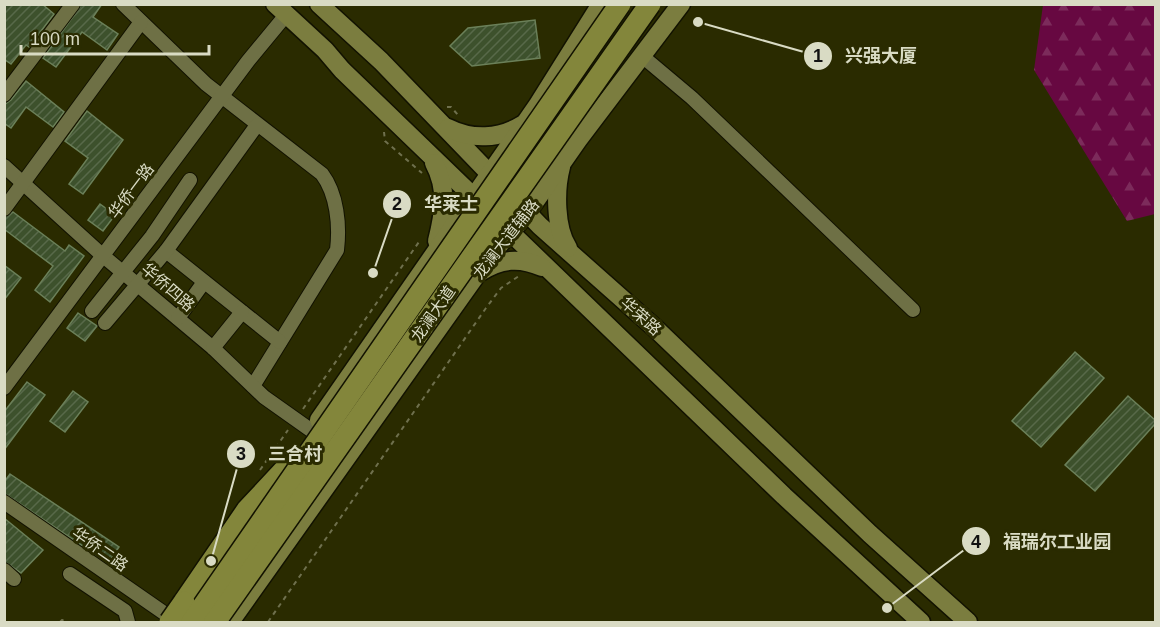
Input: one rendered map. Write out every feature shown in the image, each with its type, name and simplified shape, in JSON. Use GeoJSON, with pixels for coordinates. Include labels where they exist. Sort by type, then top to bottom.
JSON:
{"type":"FeatureCollection","features":[{"type":"Feature","properties":{"kind":"highway","name":"龙澜大道"},"geometry":{"type":"LineString","coordinates":[[202,621],[620,4]]}},
{"type":"Feature","properties":{"kind":"highway","name":"龙澜大道"},"geometry":{"type":"LineString","coordinates":[[202,621],[650,4]]}},
{"type":"Feature","properties":{"kind":"highway"},"geometry":{"type":"LineString","coordinates":[[170,622],[247,510],[288,466]]}},
{"type":"Feature","properties":{"kind":"main road","name":"华荣路"},"geometry":{"type":"LineString","coordinates":[[319,4],[381,61],[527,213],[671,344],[862,526],[968,622]]}},
{"type":"Feature","properties":{"kind":"main road"},"geometry":{"type":"LineString","coordinates":[[202,621],[259,527],[288,466],[432,244],[472,196],[526,122],[601,4]]}},
{"type":"Feature","properties":{"kind":"main road","name":"龙澜大道辅路"},"geometry":{"type":"LineString","coordinates":[[230,622],[479,273],[509,232],[527,213],[578,140],[681,4]]}},
{"type":"Feature","properties":{"kind":"main road","name":"华荣路"},"geometry":{"type":"LineString","coordinates":[[281,10],[326,50],[342,70],[430,156],[784,496],[921,622]]}},
{"type":"Feature","properties":{"kind":"main road"},"geometry":{"type":"LineString","coordinates":[[537,106],[534,126],[545,143],[563,147],[578,140]]}},
{"type":"Feature","properties":{"kind":"main road"},"geometry":{"type":"LineString","coordinates":[[443,125],[462,133],[488,137],[502,134],[526,122]]}},
{"type":"Feature","properties":{"kind":"main road"},"geometry":{"type":"LineString","coordinates":[[430,156],[438,171],[444,202],[432,244]]}},
{"type":"Feature","properties":{"kind":"main road"},"geometry":{"type":"LineString","coordinates":[[563,162],[558,190],[560,226],[563,240],[572,255]]}},
{"type":"Feature","properties":{"kind":"main road"},"geometry":{"type":"LineString","coordinates":[[432,244],[448,239],[468,245],[478,262],[479,273],[500,261],[511,260],[533,263],[547,269]]}},
{"type":"Feature","properties":{"kind":"street"},"geometry":{"type":"LineString","coordinates":[[4,95],[73,4]]}},
{"type":"Feature","properties":{"kind":"street"},"geometry":{"type":"LineString","coordinates":[[123,4],[222,96],[322,174],[330,184],[338,239],[337,250],[253,386]]}},
{"type":"Feature","properties":{"kind":"street","name":"华侨一路"},"geometry":{"type":"LineString","coordinates":[[4,388],[171,166],[281,10]]}},
{"type":"Feature","properties":{"kind":"street"},"geometry":{"type":"LineString","coordinates":[[4,209],[141,21]]}},
{"type":"Feature","properties":{"kind":"street"},"geometry":{"type":"LineString","coordinates":[[642,56],[692,98],[913,310]]}},
{"type":"Feature","properties":{"kind":"street"},"geometry":{"type":"LineString","coordinates":[[105,322],[166,251],[257,125]]}},
{"type":"Feature","properties":{"kind":"street","name":"华侨四路"},"geometry":{"type":"LineString","coordinates":[[4,166],[102,255],[213,348],[253,386],[312,431]]}},
{"type":"Feature","properties":{"kind":"street"},"geometry":{"type":"LineString","coordinates":[[171,166],[208,193]]}},
{"type":"Feature","properties":{"kind":"street"},"geometry":{"type":"LineString","coordinates":[[92,311],[124,272],[190,180]]}},
{"type":"Feature","properties":{"kind":"street"},"geometry":{"type":"LineString","coordinates":[[166,251],[280,342]]}},
{"type":"Feature","properties":{"kind":"street"},"geometry":{"type":"LineString","coordinates":[[178,318],[204,282]]}},
{"type":"Feature","properties":{"kind":"street"},"geometry":{"type":"LineString","coordinates":[[213,348],[242,312]]}},
{"type":"Feature","properties":{"kind":"street","name":"华侨二路"},"geometry":{"type":"LineString","coordinates":[[4,502],[177,622]]}},
{"type":"Feature","properties":{"kind":"street"},"geometry":{"type":"LineString","coordinates":[[70,574],[125,611],[128,622]]}},
{"type":"Feature","properties":{"kind":"path"},"geometry":{"type":"LineString","coordinates":[[385,141],[424,175]]}},
{"type":"Feature","properties":{"kind":"path"},"geometry":{"type":"LineString","coordinates":[[303,409],[432,244]]}},
{"type":"Feature","properties":{"kind":"path"},"geometry":{"type":"LineString","coordinates":[[268,622],[486,308],[509,281],[526,275]]}},
{"type":"Feature","properties":{"kind":"path"},"geometry":{"type":"LineString","coordinates":[[60,622],[63,620],[66,622]]}},
{"type":"Feature","properties":{"kind":"green space"},"geometry":{"type":"Polygon","coordinates":[[[1043,5],[1155,5],[1155,214],[1127,221],[1034,70],[1043,5]]]}},
{"type":"Feature","properties":{"kind":"building"},"geometry":{"type":"Polygon","coordinates":[[[4,4],[42,4],[54,14],[29,47],[26,45],[11,64],[4,59],[4,4]]]}},
{"type":"Feature","properties":{"kind":"building"},"geometry":{"type":"Polygon","coordinates":[[[82,4],[102,4],[93,17],[118,34],[107,50],[82,32],[56,67],[43,58],[82,4]]]}},
{"type":"Feature","properties":{"kind":"building"},"geometry":{"type":"Polygon","coordinates":[[[535,20],[540,58],[472,66],[450,46],[468,28],[535,20]]]}},
{"type":"Feature","properties":{"kind":"building"},"geometry":{"type":"Polygon","coordinates":[[[26,81],[64,112],[53,127],[26,107],[11,128],[4,123],[4,105],[26,81]]]}},
{"type":"Feature","properties":{"kind":"building"},"geometry":{"type":"Polygon","coordinates":[[[87,111],[123,140],[83,194],[69,184],[88,158],[65,141],[87,111]]]}},
{"type":"Feature","properties":{"kind":"building"},"geometry":{"type":"Polygon","coordinates":[[[100,204],[115,215],[103,231],[88,220],[100,204]]]}},
{"type":"Feature","properties":{"kind":"building"},"geometry":{"type":"Polygon","coordinates":[[[13,212],[65,251],[69,245],[84,256],[50,302],[35,290],[53,266],[4,229],[4,218],[13,212]]]}},
{"type":"Feature","properties":{"kind":"building"},"geometry":{"type":"Polygon","coordinates":[[[4,265],[21,278],[4,300],[4,265]]]}},
{"type":"Feature","properties":{"kind":"building"},"geometry":{"type":"Polygon","coordinates":[[[78,313],[97,326],[85,341],[67,328],[78,313]]]}},
{"type":"Feature","properties":{"kind":"building"},"geometry":{"type":"Polygon","coordinates":[[[1075,352],[1104,378],[1041,447],[1012,421],[1075,352]]]}},
{"type":"Feature","properties":{"kind":"building"},"geometry":{"type":"Polygon","coordinates":[[[27,382],[45,395],[4,450],[4,412],[27,382]]]}},
{"type":"Feature","properties":{"kind":"building"},"geometry":{"type":"Polygon","coordinates":[[[73,391],[88,402],[65,432],[50,421],[73,391]]]}},
{"type":"Feature","properties":{"kind":"building"},"geometry":{"type":"Polygon","coordinates":[[[1128,396],[1155,420],[1155,424],[1095,491],[1065,465],[1128,396]]]}},
{"type":"Feature","properties":{"kind":"building"},"geometry":{"type":"Polygon","coordinates":[[[10,474],[119,547],[108,563],[4,493],[4,482],[10,474]]]}},
{"type":"Feature","properties":{"kind":"building"},"geometry":{"type":"Polygon","coordinates":[[[4,518],[43,550],[21,573],[4,561],[4,518]]]}},
{"type":"Feature","properties":{"kind":"place","name":"兴强大厦"},"geometry":{"type":"Point","coordinates":[698,22]}},
{"type":"Feature","properties":{"kind":"place","name":"华莱士"},"geometry":{"type":"Point","coordinates":[373,273]}},
{"type":"Feature","properties":{"kind":"place","name":"三合村"},"geometry":{"type":"Point","coordinates":[211,561]}},
{"type":"Feature","properties":{"kind":"place","name":"福瑞尔工业园"},"geometry":{"type":"Point","coordinates":[887,608]}}]}
